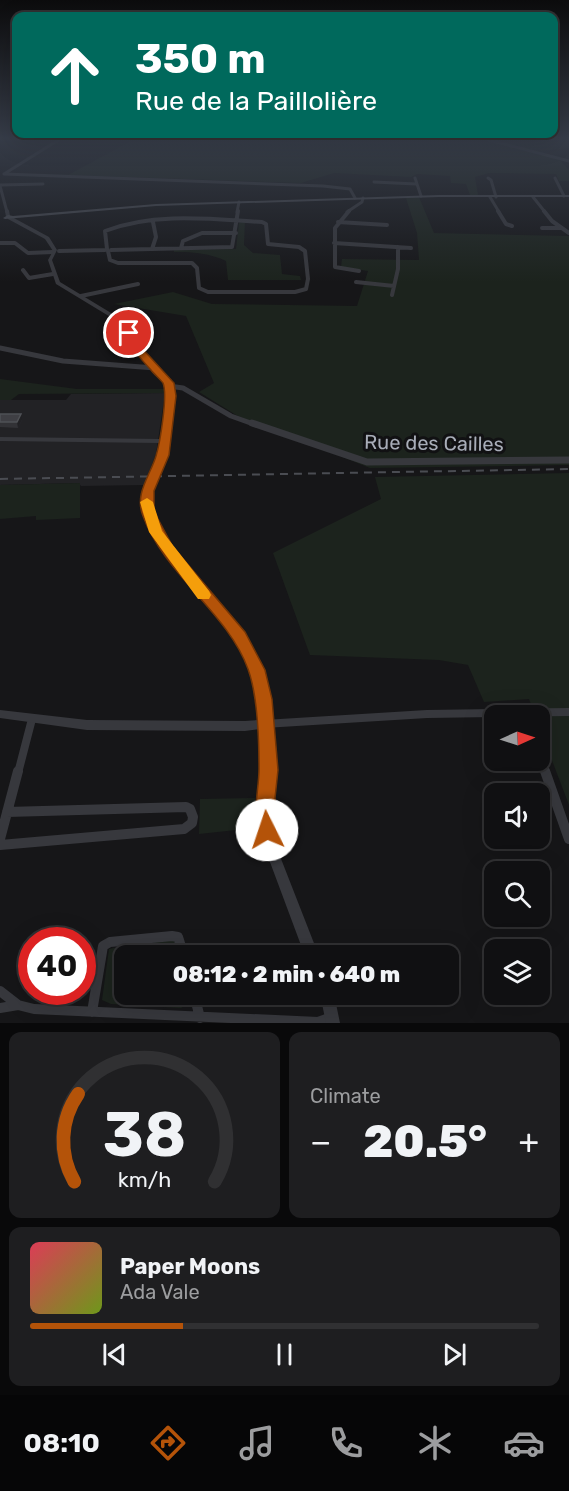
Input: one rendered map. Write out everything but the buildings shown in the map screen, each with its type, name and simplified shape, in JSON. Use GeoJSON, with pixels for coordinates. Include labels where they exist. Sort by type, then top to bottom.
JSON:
{"type":"FeatureCollection","features":[{"type":"Feature","properties":{"kind":"main road"},"geometry":{"type":"LineString","coordinates":[[7,218],[133,206],[420,196],[567,196]]}},
{"type":"Feature","properties":{"kind":"street"},"geometry":{"type":"LineString","coordinates":[[330,187],[350,189],[356,198]]}},
{"type":"Feature","properties":{"kind":"street"},"geometry":{"type":"LineString","coordinates":[[418,187],[420,196]]}},
{"type":"Feature","properties":{"kind":"street"},"geometry":{"type":"LineString","coordinates":[[492,187],[493,197],[506,224],[512,226]]}},
{"type":"Feature","properties":{"kind":"street"},"geometry":{"type":"LineString","coordinates":[[533,197],[561,228],[569,233]]}},
{"type":"Feature","properties":{"kind":"street"},"geometry":{"type":"LineString","coordinates":[[359,271],[335,267],[334,231],[346,211],[362,202],[363,198]]}},
{"type":"Feature","properties":{"kind":"street"},"geometry":{"type":"LineString","coordinates":[[1,199],[7,218],[47,238],[56,251]]}},
{"type":"Feature","properties":{"kind":"street"},"geometry":{"type":"LineString","coordinates":[[0,243],[15,243],[28,253],[230,247],[234,245],[239,202]]}},
{"type":"Feature","properties":{"kind":"street"},"geometry":{"type":"LineString","coordinates":[[183,218],[237,219],[265,223],[268,244],[299,247],[305,250],[307,289],[298,292],[208,292],[199,288],[197,268],[192,263],[118,263],[110,260],[105,233],[109,229],[183,218]]}},
{"type":"Feature","properties":{"kind":"street"},"geometry":{"type":"LineString","coordinates":[[152,249],[156,237],[153,222]]}},
{"type":"Feature","properties":{"kind":"street"},"geometry":{"type":"LineString","coordinates":[[338,222],[387,225]]}},
{"type":"Feature","properties":{"kind":"street"},"geometry":{"type":"LineString","coordinates":[[542,228],[561,228]]}},
{"type":"Feature","properties":{"kind":"street"},"geometry":{"type":"LineString","coordinates":[[181,248],[183,241],[192,236],[236,233]]}},
{"type":"Feature","properties":{"kind":"street"},"geometry":{"type":"LineString","coordinates":[[334,243],[411,248]]}},
{"type":"Feature","properties":{"kind":"street"},"geometry":{"type":"LineString","coordinates":[[392,295],[398,269],[398,247]]}},
{"type":"Feature","properties":{"kind":"street"},"geometry":{"type":"LineString","coordinates":[[56,251],[50,260],[58,283],[119,320],[136,347],[169,386],[171,396],[162,455],[146,500],[147,510],[156,532],[171,555],[239,636],[257,670],[263,699],[268,770],[266,811],[270,846],[308,945]]}},
{"type":"Feature","properties":{"kind":"street"},"geometry":{"type":"LineString","coordinates":[[23,270],[29,278],[54,274]]}},
{"type":"Feature","properties":{"kind":"street"},"geometry":{"type":"LineString","coordinates":[[356,282],[394,286]]}},
{"type":"Feature","properties":{"kind":"street"},"geometry":{"type":"LineString","coordinates":[[81,296],[138,284]]}},
{"type":"Feature","properties":{"kind":"street"},"geometry":{"type":"LineString","coordinates":[[0,348],[63,361],[155,368]]}},
{"type":"Feature","properties":{"kind":"street","name":"Rue des Cailles"},"geometry":{"type":"LineString","coordinates":[[169,386],[177,386],[190,391],[231,416],[367,462],[569,460]]}},
{"type":"Feature","properties":{"kind":"street"},"geometry":{"type":"LineString","coordinates":[[0,439],[164,441]]}},
{"type":"Feature","properties":{"kind":"street"},"geometry":{"type":"LineString","coordinates":[[550,712],[569,712]]}},
{"type":"Feature","properties":{"kind":"street"},"geometry":{"type":"LineString","coordinates":[[0,714],[87,725],[245,726],[427,714],[484,713]]}},
{"type":"Feature","properties":{"kind":"street"},"geometry":{"type":"LineString","coordinates":[[0,839],[32,719]]}},
{"type":"Feature","properties":{"kind":"street"},"geometry":{"type":"LineString","coordinates":[[544,771],[569,839]]}},
{"type":"Feature","properties":{"kind":"street"},"geometry":{"type":"LineString","coordinates":[[0,845],[184,829],[192,823],[193,817],[190,809],[186,807],[7,812]]}},
{"type":"Feature","properties":{"kind":"street"},"geometry":{"type":"LineString","coordinates":[[92,1012],[101,951],[110,942],[172,936],[178,937],[181,945]]}},
{"type":"Feature","properties":{"kind":"street"},"geometry":{"type":"LineString","coordinates":[[0,991],[18,1005]]}},
{"type":"Feature","properties":{"kind":"street"},"geometry":{"type":"LineString","coordinates":[[0,1008],[18,1005],[34,1009],[318,1022],[333,1020],[330,1005]]}},
{"type":"Feature","properties":{"kind":"street"},"geometry":{"type":"LineString","coordinates":[[197,1005],[200,1018]]}},
{"type":"Feature","properties":{"kind":"shaded area"},"geometry":{"type":"Polygon","coordinates":[[[467,187],[477,187],[478,195],[470,195],[467,187]]]}},
{"type":"Feature","properties":{"kind":"shaded area"},"geometry":{"type":"Polygon","coordinates":[[[419,197],[434,233],[569,236],[569,465],[370,468],[236,415],[199,392],[214,383],[186,316],[114,304],[173,292],[212,304],[357,306],[368,271],[341,267],[342,259],[419,260],[417,233],[406,198],[419,197]]]}},
{"type":"Feature","properties":{"kind":"shaded area"},"geometry":{"type":"Polygon","coordinates":[[[245,221],[244,245],[253,253],[280,255],[282,274],[300,276],[301,280],[228,280],[226,261],[213,256],[174,252],[174,250],[236,249],[239,223],[245,221]]]}},
{"type":"Feature","properties":{"kind":"shaded area"},"geometry":{"type":"Polygon","coordinates":[[[0,379],[77,389],[165,389],[165,393],[19,394],[11,400],[0,400],[0,379]]]}},
{"type":"Feature","properties":{"kind":"shaded area"},"geometry":{"type":"Polygon","coordinates":[[[165,393],[156,454],[144,485],[81,486],[79,483],[0,485],[0,400],[66,400],[71,394],[165,393]]]}},
{"type":"Feature","properties":{"kind":"shaded area"},"geometry":{"type":"Polygon","coordinates":[[[569,473],[569,805],[550,755],[550,705],[531,705],[529,699],[484,702],[468,665],[439,660],[310,655],[273,553],[381,499],[375,477],[569,473]]]}},
{"type":"Feature","properties":{"kind":"shaded area"},"geometry":{"type":"Polygon","coordinates":[[[80,483],[80,518],[36,520],[36,516],[0,519],[0,485],[80,483]]]}},
{"type":"Feature","properties":{"kind":"shaded area"},"geometry":{"type":"Polygon","coordinates":[[[255,798],[255,828],[199,834],[200,799],[255,798]]]}},
{"type":"Feature","properties":{"kind":"shaded area"},"geometry":{"type":"Polygon","coordinates":[[[174,940],[176,945],[154,945],[154,942],[174,940]]]}},
{"type":"Feature","properties":{"kind":"shaded area"},"geometry":{"type":"Polygon","coordinates":[[[114,948],[114,1004],[102,1000],[109,949],[114,948]]]}},
{"type":"Feature","properties":{"kind":"shaded area"},"geometry":{"type":"Polygon","coordinates":[[[163,1005],[186,1005],[181,1008],[163,1007],[163,1005]]]}},
{"type":"Feature","properties":{"kind":"railway"},"geometry":{"type":"LineString","coordinates":[[0,479],[569,469]]}},
{"type":"Feature","properties":{"kind":"slow traffic"},"geometry":{"type":"LineString","coordinates":[[147,502],[147,510],[156,532],[203,595]]}},
{"type":"Feature","properties":{"kind":"route"},"geometry":{"type":"LineString","coordinates":[[129,333],[136,347],[168,383],[171,396],[167,410],[162,455],[147,491],[147,510],[156,532],[167,549],[239,636],[257,670],[263,699],[267,753],[267,830]]}}]}
